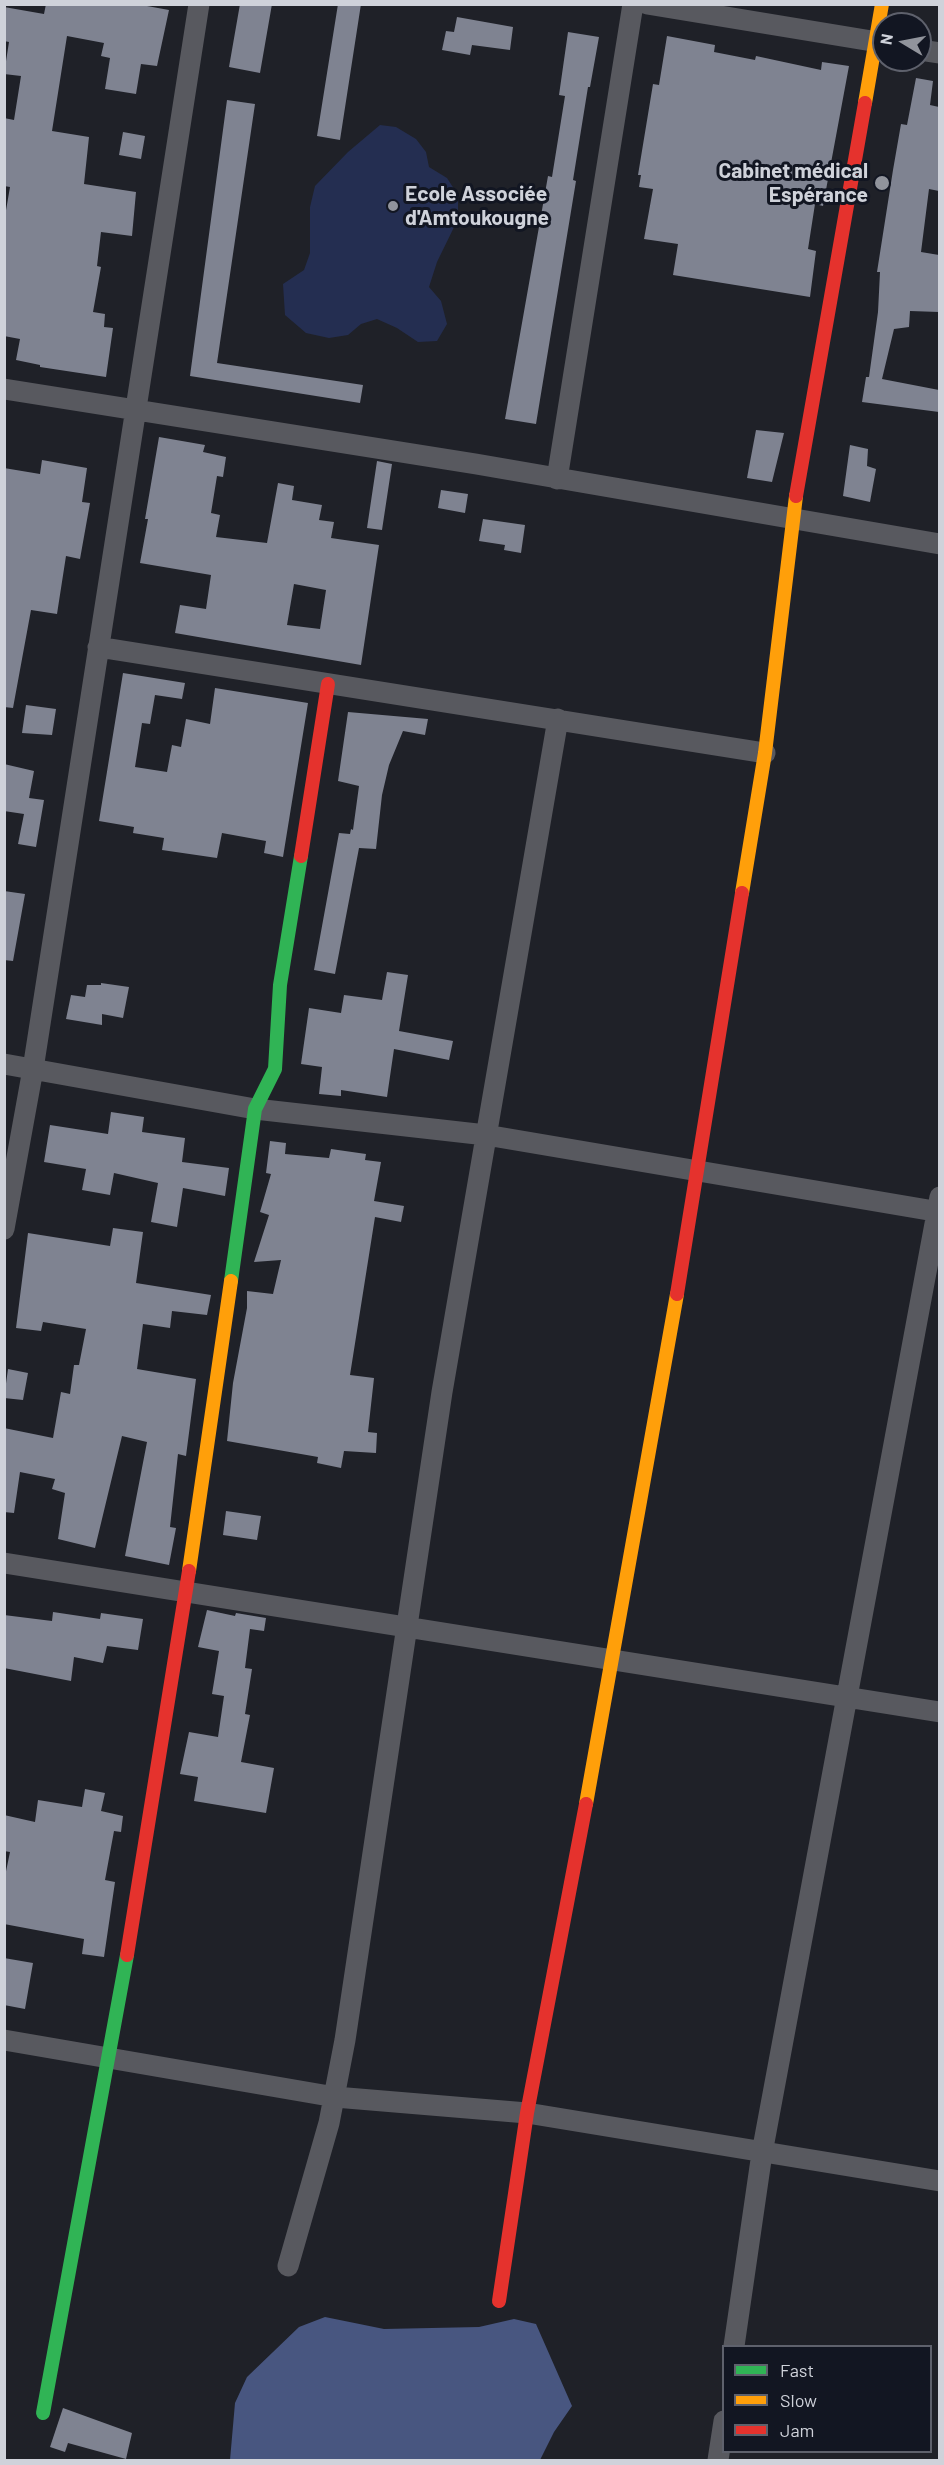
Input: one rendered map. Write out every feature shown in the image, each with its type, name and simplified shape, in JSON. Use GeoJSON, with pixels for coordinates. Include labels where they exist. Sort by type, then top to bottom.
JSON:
{"type":"FeatureCollection","features":[{"type":"Feature","properties":{"kind":"street"},"geometry":{"type":"LineString","coordinates":[[4,1229],[33,1069],[199,4]]}},
{"type":"Feature","properties":{"kind":"street"},"geometry":{"type":"LineString","coordinates":[[557,479],[633,4]]}},
{"type":"Feature","properties":{"kind":"street"},"geometry":{"type":"LineString","coordinates":[[647,4],[872,42]]}},
{"type":"Feature","properties":{"kind":"street"},"geometry":{"type":"LineString","coordinates":[[499,2301],[527,2113],[614,1660],[698,1171],[765,753],[792,518],[875,72]]}},
{"type":"Feature","properties":{"kind":"street"},"geometry":{"type":"LineString","coordinates":[[4,389],[137,409],[939,543]]}},
{"type":"Feature","properties":{"kind":"street"},"geometry":{"type":"LineString","coordinates":[[98,647],[765,753]]}},
{"type":"Feature","properties":{"kind":"street"},"geometry":{"type":"LineString","coordinates":[[43,2413],[110,2058],[186,1593],[255,1109],[275,1069],[280,985],[328,684]]}},
{"type":"Feature","properties":{"kind":"street"},"geometry":{"type":"LineString","coordinates":[[288,2266],[335,2097],[442,1392],[558,719]]}},
{"type":"Feature","properties":{"kind":"street"},"geometry":{"type":"LineString","coordinates":[[4,1064],[255,1109],[486,1135],[698,1171],[939,1207],[762,2153],[734,2345]]}},
{"type":"Feature","properties":{"kind":"street"},"geometry":{"type":"LineString","coordinates":[[4,1563],[939,1712]]}},
{"type":"Feature","properties":{"kind":"street"},"geometry":{"type":"LineString","coordinates":[[4,2040],[335,2097],[527,2113],[939,2181]]}},
{"type":"Feature","properties":{"kind":"street"},"geometry":{"type":"LineString","coordinates":[[718,2460],[722,2429]]}},
{"type":"Feature","properties":{"kind":"shaded area"},"geometry":{"type":"Polygon","coordinates":[[[380,125],[396,127],[416,139],[426,152],[429,167],[447,178],[458,195],[458,219],[437,262],[429,287],[441,301],[447,324],[437,341],[418,342],[397,328],[377,319],[361,324],[348,335],[329,338],[306,333],[285,315],[283,284],[304,270],[310,253],[310,207],[315,186],[348,152],[380,125]]]}},
{"type":"Feature","properties":{"kind":"shaded area"},"geometry":{"type":"Polygon","coordinates":[[[325,2317],[384,2329],[479,2327],[514,2319],[536,2324],[572,2406],[554,2432],[540,2460],[230,2460],[235,2403],[247,2377],[299,2327],[325,2317]]]}},
{"type":"Feature","properties":{"kind":"building"},"geometry":{"type":"Polygon","coordinates":[[[46,4],[136,4],[169,10],[157,66],[141,64],[136,94],[105,89],[110,58],[101,56],[104,43],[67,36],[52,131],[89,137],[84,184],[136,192],[132,236],[101,232],[97,266],[101,267],[93,312],[105,314],[104,327],[113,328],[106,377],[40,367],[40,365],[16,360],[20,339],[4,336],[4,222],[10,187],[4,186],[4,118],[14,120],[21,76],[4,74],[9,42],[4,41],[4,7],[44,14],[46,4]]]}},
{"type":"Feature","properties":{"kind":"building"},"geometry":{"type":"Polygon","coordinates":[[[240,4],[272,4],[260,73],[229,67],[240,4]]]}},
{"type":"Feature","properties":{"kind":"building"},"geometry":{"type":"Polygon","coordinates":[[[338,4],[361,4],[340,140],[317,136],[338,4]]]}},
{"type":"Feature","properties":{"kind":"building"},"geometry":{"type":"Polygon","coordinates":[[[457,17],[513,27],[510,50],[472,45],[470,55],[442,50],[446,31],[454,32],[457,17]]]}},
{"type":"Feature","properties":{"kind":"building"},"geometry":{"type":"Polygon","coordinates":[[[568,32],[599,37],[590,87],[588,87],[573,180],[576,181],[536,424],[505,419],[548,176],[552,177],[565,96],[559,95],[568,32]]]}},
{"type":"Feature","properties":{"kind":"building"},"geometry":{"type":"Polygon","coordinates":[[[667,36],[715,45],[714,52],[755,60],[756,56],[821,70],[822,62],[849,66],[823,206],[815,204],[808,249],[816,251],[810,297],[673,275],[678,244],[644,239],[653,189],[639,187],[641,175],[638,175],[653,84],[659,85],[667,36]]]}},
{"type":"Feature","properties":{"kind":"building"},"geometry":{"type":"Polygon","coordinates":[[[916,78],[933,81],[930,105],[939,107],[939,191],[929,189],[921,252],[939,255],[939,312],[910,311],[909,327],[894,329],[882,379],[939,390],[939,412],[862,402],[866,377],[869,377],[878,312],[880,272],[877,272],[893,170],[901,124],[907,125],[916,78]]]}},
{"type":"Feature","properties":{"kind":"building"},"geometry":{"type":"Polygon","coordinates":[[[227,100],[255,104],[217,363],[363,385],[360,403],[190,376],[227,100]]]}},
{"type":"Feature","properties":{"kind":"building"},"geometry":{"type":"Polygon","coordinates":[[[123,132],[145,136],[141,159],[119,155],[123,132]]]}},
{"type":"Feature","properties":{"kind":"building"},"geometry":{"type":"Polygon","coordinates":[[[756,430],[784,433],[772,482],[747,478],[756,430]]]}},
{"type":"Feature","properties":{"kind":"building"},"geometry":{"type":"Polygon","coordinates":[[[159,437],[205,445],[203,452],[226,457],[223,477],[217,476],[211,513],[220,515],[216,537],[267,543],[278,483],[294,486],[292,500],[322,505],[319,520],[334,522],[331,538],[379,545],[361,665],[175,633],[180,605],[206,609],[211,575],[140,563],[148,519],[145,519],[159,437]],[[294,584],[287,625],[320,629],[326,590],[294,584]]]}},
{"type":"Feature","properties":{"kind":"building"},"geometry":{"type":"Polygon","coordinates":[[[850,445],[868,449],[867,466],[876,469],[870,502],[843,496],[850,445]]]}},
{"type":"Feature","properties":{"kind":"building"},"geometry":{"type":"Polygon","coordinates":[[[42,460],[87,468],[82,502],[90,503],[80,559],[66,556],[57,614],[31,610],[13,708],[4,707],[4,468],[40,474],[42,460]]]}},
{"type":"Feature","properties":{"kind":"building"},"geometry":{"type":"Polygon","coordinates":[[[377,461],[392,464],[382,530],[367,528],[377,461]]]}},
{"type":"Feature","properties":{"kind":"building"},"geometry":{"type":"Polygon","coordinates":[[[441,490],[468,494],[465,513],[438,508],[441,490]]]}},
{"type":"Feature","properties":{"kind":"building"},"geometry":{"type":"Polygon","coordinates":[[[483,519],[525,525],[521,553],[504,550],[505,545],[479,541],[483,519]]]}},
{"type":"Feature","properties":{"kind":"building"},"geometry":{"type":"Polygon","coordinates":[[[123,673],[185,683],[182,699],[155,695],[150,724],[142,723],[135,767],[167,772],[172,745],[181,747],[186,719],[210,724],[215,688],[308,703],[283,857],[264,853],[266,841],[222,833],[217,858],[162,850],[164,838],[133,833],[134,827],[99,821],[123,673]]]}},
{"type":"Feature","properties":{"kind":"building"},"geometry":{"type":"Polygon","coordinates":[[[26,705],[56,709],[52,735],[22,733],[26,705]]]}},
{"type":"Feature","properties":{"kind":"building"},"geometry":{"type":"Polygon","coordinates":[[[348,712],[428,719],[425,735],[403,731],[389,765],[382,795],[376,849],[359,848],[335,974],[314,970],[339,833],[350,834],[351,829],[353,830],[359,786],[338,781],[348,712]]]}},
{"type":"Feature","properties":{"kind":"building"},"geometry":{"type":"Polygon","coordinates":[[[4,764],[34,771],[29,798],[44,800],[36,847],[18,844],[24,814],[4,811],[4,764]]]}},
{"type":"Feature","properties":{"kind":"building"},"geometry":{"type":"Polygon","coordinates":[[[4,891],[25,894],[13,961],[4,960],[4,891]]]}},
{"type":"Feature","properties":{"kind":"building"},"geometry":{"type":"Polygon","coordinates":[[[387,972],[408,975],[399,1031],[453,1041],[449,1060],[394,1049],[387,1097],[341,1090],[341,1096],[319,1094],[322,1067],[301,1064],[309,1008],[341,1013],[344,995],[382,1000],[387,972]]]}},
{"type":"Feature","properties":{"kind":"building"},"geometry":{"type":"Polygon","coordinates":[[[101,983],[129,987],[123,1018],[102,1014],[102,1025],[66,1019],[71,995],[85,997],[87,985],[101,985],[101,983]]]}},
{"type":"Feature","properties":{"kind":"building"},"geometry":{"type":"Polygon","coordinates":[[[111,1112],[144,1117],[142,1132],[185,1138],[182,1162],[229,1168],[225,1196],[183,1188],[177,1227],[151,1222],[158,1183],[114,1173],[110,1195],[82,1190],[86,1169],[44,1162],[50,1125],[108,1134],[111,1112]]]}},
{"type":"Feature","properties":{"kind":"building"},"geometry":{"type":"Polygon","coordinates":[[[270,1141],[286,1143],[285,1154],[329,1158],[331,1149],[366,1154],[365,1160],[381,1162],[374,1201],[404,1206],[401,1222],[375,1217],[350,1375],[374,1378],[368,1432],[377,1433],[376,1453],[344,1451],[341,1468],[317,1463],[318,1457],[227,1441],[233,1383],[247,1308],[247,1291],[273,1294],[281,1260],[254,1262],[269,1215],[260,1212],[271,1174],[266,1173],[270,1141]]]}},
{"type":"Feature","properties":{"kind":"building"},"geometry":{"type":"Polygon","coordinates":[[[113,1228],[143,1232],[136,1283],[211,1295],[207,1315],[172,1311],[170,1328],[143,1324],[137,1369],[196,1379],[186,1456],[178,1454],[170,1527],[176,1528],[169,1565],[125,1556],[147,1442],[122,1436],[95,1548],[58,1539],[65,1493],[52,1489],[55,1479],[20,1472],[14,1513],[4,1512],[4,1428],[53,1438],[61,1392],[70,1394],[74,1365],[79,1365],[86,1329],[43,1322],[41,1331],[16,1328],[28,1233],[110,1246],[113,1228]]]}},
{"type":"Feature","properties":{"kind":"building"},"geometry":{"type":"Polygon","coordinates":[[[8,1369],[28,1373],[23,1400],[4,1398],[8,1369]]]}},
{"type":"Feature","properties":{"kind":"building"},"geometry":{"type":"Polygon","coordinates":[[[226,1511],[261,1516],[257,1540],[223,1535],[226,1511]]]}},
{"type":"Feature","properties":{"kind":"building"},"geometry":{"type":"Polygon","coordinates":[[[207,1610],[235,1616],[236,1613],[266,1618],[264,1631],[250,1629],[245,1668],[252,1669],[245,1714],[250,1715],[241,1762],[274,1768],[266,1813],[194,1801],[198,1777],[180,1774],[189,1732],[218,1737],[224,1696],[212,1694],[219,1651],[198,1647],[207,1610]]]}},
{"type":"Feature","properties":{"kind":"building"},"geometry":{"type":"Polygon","coordinates":[[[53,1612],[100,1619],[101,1613],[143,1619],[138,1650],[107,1646],[103,1663],[74,1657],[71,1681],[4,1668],[4,1615],[52,1621],[53,1612]]]}},
{"type":"Feature","properties":{"kind":"building"},"geometry":{"type":"Polygon","coordinates":[[[85,1789],[105,1793],[101,1811],[123,1816],[121,1832],[114,1831],[105,1880],[115,1882],[104,1957],[82,1954],[84,1939],[4,1924],[4,1881],[10,1852],[4,1851],[4,1815],[35,1822],[38,1800],[82,1807],[85,1789]]]}},
{"type":"Feature","properties":{"kind":"building"},"geometry":{"type":"Polygon","coordinates":[[[4,1958],[33,1963],[25,2009],[4,2005],[4,1958]]]}},
{"type":"Feature","properties":{"kind":"building"},"geometry":{"type":"Polygon","coordinates":[[[63,2408],[132,2433],[126,2459],[68,2443],[65,2452],[50,2447],[63,2408]]]}},
{"type":"Feature","properties":{"kind":"traffic: fast"},"geometry":{"type":"LineString","coordinates":[[231,1281],[255,1109],[275,1069],[280,985],[301,856]]}},
{"type":"Feature","properties":{"kind":"traffic: fast"},"geometry":{"type":"LineString","coordinates":[[43,2413],[127,1955]]}},
{"type":"Feature","properties":{"kind":"traffic: slow"},"geometry":{"type":"LineString","coordinates":[[865,103],[882,4]]}},
{"type":"Feature","properties":{"kind":"traffic: slow"},"geometry":{"type":"LineString","coordinates":[[742,893],[765,753],[796,496]]}},
{"type":"Feature","properties":{"kind":"traffic: slow"},"geometry":{"type":"LineString","coordinates":[[189,1571],[231,1281]]}},
{"type":"Feature","properties":{"kind":"traffic: slow"},"geometry":{"type":"LineString","coordinates":[[586,1804],[677,1294]]}},
{"type":"Feature","properties":{"kind":"traffic: jam"},"geometry":{"type":"LineString","coordinates":[[796,496],[865,103]]}},
{"type":"Feature","properties":{"kind":"traffic: jam"},"geometry":{"type":"LineString","coordinates":[[301,856],[328,684]]}},
{"type":"Feature","properties":{"kind":"traffic: jam"},"geometry":{"type":"LineString","coordinates":[[677,1294],[742,893]]}},
{"type":"Feature","properties":{"kind":"traffic: jam"},"geometry":{"type":"LineString","coordinates":[[127,1955],[189,1571]]}},
{"type":"Feature","properties":{"kind":"traffic: jam"},"geometry":{"type":"LineString","coordinates":[[499,2301],[527,2113],[586,1804]]}},
{"type":"Feature","properties":{"kind":"place","name":"Cabinet médical Espérance"},"geometry":{"type":"Point","coordinates":[882,183]}},
{"type":"Feature","properties":{"kind":"place","name":"Ecole Associée d'Amtoukougne"},"geometry":{"type":"Point","coordinates":[393,206]}}]}
